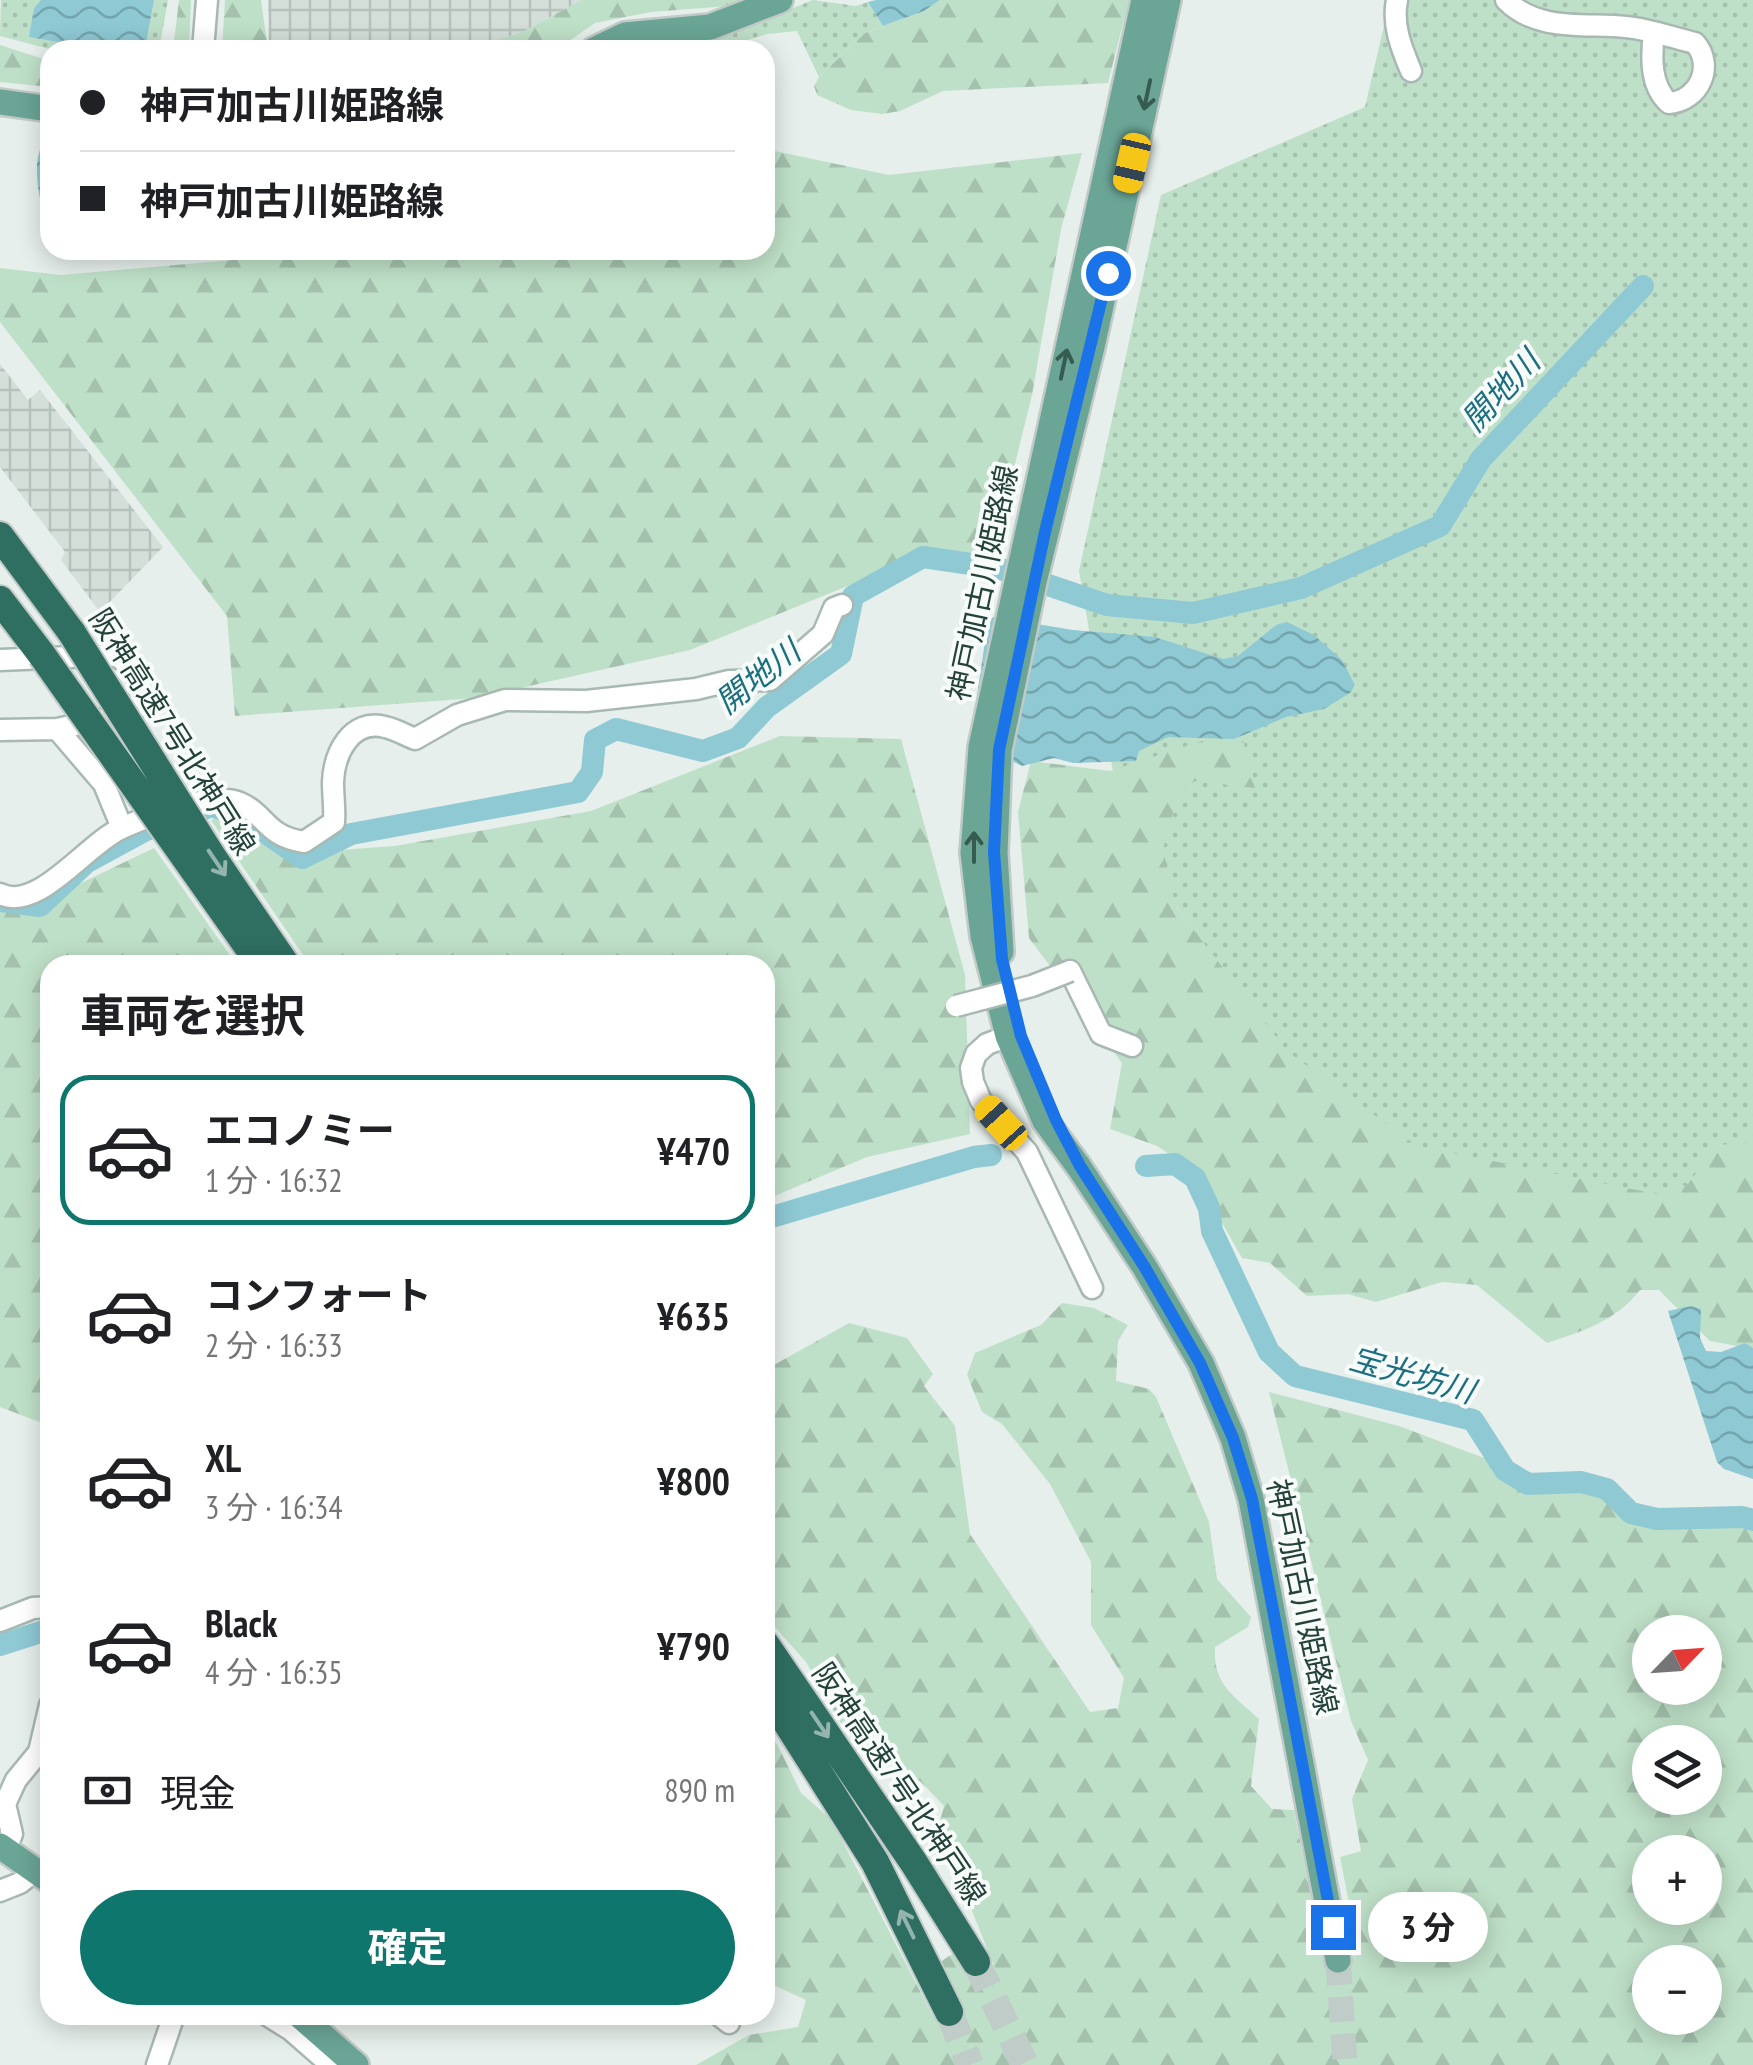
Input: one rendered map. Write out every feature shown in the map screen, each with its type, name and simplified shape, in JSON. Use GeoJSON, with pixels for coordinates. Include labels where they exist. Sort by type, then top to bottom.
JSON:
{"type":"FeatureCollection","features":[{"type":"Feature","properties":{"kind":"highway"},"geometry":{"type":"LineString","coordinates":[[0,522],[21,563]]}},
{"type":"Feature","properties":{"kind":"highway","name":"阪神高速7号北神戸線"},"geometry":{"type":"LineString","coordinates":[[0,536],[72,632],[211,855],[279,955]]}},
{"type":"Feature","properties":{"kind":"highway"},"geometry":{"type":"LineString","coordinates":[[0,600],[38,656]]}},
{"type":"Feature","properties":{"kind":"highway"},"geometry":{"type":"LineString","coordinates":[[0,618],[38,656]]}},
{"type":"Feature","properties":{"kind":"highway","name":"阪神高速7号北神戸線"},"geometry":{"type":"LineString","coordinates":[[38,656],[112,752],[254,955]]}},
{"type":"Feature","properties":{"kind":"highway","name":"阪神高速7号北神戸線"},"geometry":{"type":"LineString","coordinates":[[775,1659],[914,1863],[976,1962]]}},
{"type":"Feature","properties":{"kind":"highway","name":"阪神高速7号北神戸線"},"geometry":{"type":"LineString","coordinates":[[775,1704],[875,1862],[949,2012]]}},
{"type":"Feature","properties":{"kind":"main road"},"geometry":{"type":"LineString","coordinates":[[616,40],[710,27],[780,0]]}},
{"type":"Feature","properties":{"kind":"main road","name":"神戸加古川姫路線"},"geometry":{"type":"LineString","coordinates":[[1080,1166],[1021,1036],[1002,959],[988,782],[981,748],[1036,530],[1144,0]]}},
{"type":"Feature","properties":{"kind":"main road","name":"神戸加古川姫路線"},"geometry":{"type":"LineString","coordinates":[[1036,530],[1092,346],[1168,0]]}},
{"type":"Feature","properties":{"kind":"main road"},"geometry":{"type":"LineString","coordinates":[[0,102],[40,107]]}},
{"type":"Feature","properties":{"kind":"main road","name":"神戸加古川姫路線"},"geometry":{"type":"LineString","coordinates":[[988,782],[973,852],[983,936],[1008,1036],[1045,1121],[1080,1166],[1144,1266],[1200,1363],[1233,1438],[1252,1499],[1338,1960]]}},
{"type":"Feature","properties":{"kind":"main road"},"geometry":{"type":"LineString","coordinates":[[3,1849],[40,1873]]}},
{"type":"Feature","properties":{"kind":"main road"},"geometry":{"type":"LineString","coordinates":[[308,2025],[344,2063]]}},
{"type":"Feature","properties":{"kind":"street"},"geometry":{"type":"LineString","coordinates":[[205,40],[207,0]]}},
{"type":"Feature","properties":{"kind":"street"},"geometry":{"type":"LineString","coordinates":[[1397,0],[1394,14],[1411,71]]}},
{"type":"Feature","properties":{"kind":"street"},"geometry":{"type":"LineString","coordinates":[[1506,0],[1513,7],[1557,25],[1629,27],[1654,33]]}},
{"type":"Feature","properties":{"kind":"street"},"geometry":{"type":"LineString","coordinates":[[0,894],[21,897],[49,886],[77,858],[122,828],[207,800],[240,803],[283,838],[304,842],[334,822],[333,779],[346,738],[369,726],[384,726],[415,739],[457,716],[505,700],[586,700],[770,680],[822,634],[834,608],[842,604]]}},
{"type":"Feature","properties":{"kind":"street"},"geometry":{"type":"LineString","coordinates":[[0,660],[117,656],[138,676],[141,688],[140,704],[132,713],[57,729],[0,730]]}},
{"type":"Feature","properties":{"kind":"street"},"geometry":{"type":"LineString","coordinates":[[57,729],[104,784],[122,828]]}},
{"type":"Feature","properties":{"kind":"street"},"geometry":{"type":"LineString","coordinates":[[956,1006],[1032,986],[1070,971],[1101,1034],[1132,1046]]}},
{"type":"Feature","properties":{"kind":"street"},"geometry":{"type":"LineString","coordinates":[[1008,1036],[987,1044],[976,1054],[971,1068],[973,1082],[981,1101],[1028,1152],[1092,1288]]}},
{"type":"Feature","properties":{"kind":"street"},"geometry":{"type":"LineString","coordinates":[[0,1620],[40,1608]]}},
{"type":"Feature","properties":{"kind":"street"},"geometry":{"type":"LineString","coordinates":[[3,1849],[12,1834],[5,1804],[16,1780],[40,1757]]}},
{"type":"Feature","properties":{"kind":"street"},"geometry":{"type":"LineString","coordinates":[[0,1890],[40,1877]]}},
{"type":"Feature","properties":{"kind":"street"},"geometry":{"type":"LineString","coordinates":[[157,2065],[171,2025]]}},
{"type":"Feature","properties":{"kind":"street"},"geometry":{"type":"LineString","coordinates":[[283,2025],[344,2063]]}},
{"type":"Feature","properties":{"kind":"shaded area"},"geometry":{"type":"Polygon","coordinates":[[[268,0],[582,0],[522,32],[498,40],[269,40],[268,0]]]}},
{"type":"Feature","properties":{"kind":"shaded area"},"geometry":{"type":"Polygon","coordinates":[[[0,364],[28,400],[40,390],[163,547],[100,612],[61,560],[65,552],[0,467],[0,364]]]}},
{"type":"Feature","properties":{"kind":"green space"},"geometry":{"type":"Polygon","coordinates":[[[1,0],[41,0],[34,8],[30,37],[47,40],[40,40],[40,47],[0,36],[1,0]]]}},
{"type":"Feature","properties":{"kind":"green space"},"geometry":{"type":"Polygon","coordinates":[[[154,0],[168,0],[161,40],[147,40],[154,0]]]}},
{"type":"Feature","properties":{"kind":"green space"},"geometry":{"type":"Polygon","coordinates":[[[179,0],[191,0],[189,40],[174,40],[179,0]]]}},
{"type":"Feature","properties":{"kind":"green space"},"geometry":{"type":"Polygon","coordinates":[[[225,0],[261,0],[267,40],[223,40],[225,0]]]}},
{"type":"Feature","properties":{"kind":"green space"},"geometry":{"type":"Polygon","coordinates":[[[582,0],[740,0],[729,6],[651,12],[595,23],[570,40],[498,40],[522,32],[582,0]]]}},
{"type":"Feature","properties":{"kind":"green space"},"geometry":{"type":"Polygon","coordinates":[[[813,0],[856,6],[868,2],[883,26],[865,33],[819,77],[797,31],[748,40],[693,40],[726,35],[813,0]]]}},
{"type":"Feature","properties":{"kind":"green space"},"geometry":{"type":"Polygon","coordinates":[[[940,0],[1129,0],[1108,83],[943,91],[900,111],[882,114],[851,110],[817,95],[814,86],[819,77],[865,33],[924,11],[940,0]]]}},
{"type":"Feature","properties":{"kind":"green space"},"geometry":{"type":"Polygon","coordinates":[[[1390,0],[1753,0],[1753,1267],[1388,1191],[1124,837],[1079,571],[1161,195],[1365,107],[1390,0]]]}},
{"type":"Feature","properties":{"kind":"green space"},"geometry":{"type":"Polygon","coordinates":[[[0,45],[40,58],[40,86],[0,82],[0,45]]]}},
{"type":"Feature","properties":{"kind":"green space"},"geometry":{"type":"Polygon","coordinates":[[[775,151],[889,175],[1082,153],[1061,229],[1032,395],[992,557],[892,568],[690,650],[476,698],[235,716],[227,616],[0,322],[0,268],[61,275],[232,260],[775,260],[775,151]]]}},
{"type":"Feature","properties":{"kind":"green space"},"geometry":{"type":"Polygon","coordinates":[[[780,736],[901,739],[965,975],[970,1134],[867,1157],[775,1196],[775,955],[303,955],[211,820],[224,814],[295,853],[395,846],[591,811],[780,736]]]}},
{"type":"Feature","properties":{"kind":"green space"},"geometry":{"type":"Polygon","coordinates":[[[1202,741],[1243,741],[1255,788],[1195,781],[1179,791],[1163,849],[1176,907],[1288,1052],[1417,1146],[1662,1195],[1688,1184],[1717,1145],[1748,1143],[1753,1147],[1753,1349],[1710,1341],[1659,1290],[1640,1290],[1610,1317],[1547,1343],[1477,1285],[1442,1282],[1376,1302],[1348,1294],[1307,1296],[1270,1263],[1242,1258],[1191,1168],[1157,1146],[1110,1129],[1122,1063],[1029,938],[1018,812],[1031,761],[1110,771],[1202,741]]]}},
{"type":"Feature","properties":{"kind":"green space"},"geometry":{"type":"Polygon","coordinates":[[[154,848],[230,955],[40,955],[40,1422],[0,1407],[0,911],[77,885],[154,848]]]}},
{"type":"Feature","properties":{"kind":"green space"},"geometry":{"type":"Polygon","coordinates":[[[1062,1303],[1094,1308],[1128,1325],[1118,1341],[1116,1381],[1149,1389],[1156,1397],[1209,1522],[1217,1579],[1251,1617],[1248,1627],[1215,1647],[1217,1671],[1233,1696],[1259,1719],[1251,1786],[1272,1809],[1294,1810],[1323,1959],[1359,1955],[1340,1857],[1361,1851],[1352,1799],[1368,1760],[1351,1721],[1269,1392],[1399,1426],[1484,1458],[1542,1489],[1603,1494],[1661,1517],[1753,1513],[1753,2065],[696,2065],[749,2035],[798,2027],[806,2000],[775,1986],[775,1742],[801,1793],[831,1819],[934,2018],[959,2008],[940,1962],[957,1951],[975,1979],[995,1969],[958,1875],[932,1851],[944,1806],[921,1782],[847,1734],[806,1662],[775,1627],[775,1364],[849,1323],[907,1338],[933,1374],[924,1386],[955,1426],[970,1534],[1090,1712],[1118,1708],[1124,1678],[1091,1625],[1091,1562],[1050,1484],[1002,1424],[982,1412],[967,1375],[975,1353],[1041,1325],[1062,1303]]]}},
{"type":"Feature","properties":{"kind":"water"},"geometry":{"type":"Polygon","coordinates":[[[41,0],[154,0],[147,40],[29,37],[34,8],[41,0]]]}},
{"type":"Feature","properties":{"kind":"water"},"geometry":{"type":"Polygon","coordinates":[[[940,0],[924,11],[883,26],[868,2],[940,0]]]}},
{"type":"Feature","properties":{"kind":"water"},"geometry":{"type":"Polygon","coordinates":[[[40,150],[40,198],[37,169],[40,150]]]}},
{"type":"Feature","properties":{"kind":"water"},"geometry":{"type":"Polygon","coordinates":[[[994,617],[1073,630],[1155,637],[1223,659],[1238,656],[1276,625],[1287,622],[1314,635],[1342,660],[1355,685],[1350,693],[1324,709],[1286,717],[1234,739],[1168,737],[1139,751],[1136,761],[1073,763],[1054,758],[1022,766],[1012,761],[1004,765],[977,735],[973,723],[988,621],[994,617]]]}},
{"type":"Feature","properties":{"kind":"water"},"geometry":{"type":"Polygon","coordinates":[[[1691,1306],[1701,1309],[1700,1338],[1706,1351],[1721,1352],[1745,1343],[1753,1348],[1753,1479],[1724,1469],[1717,1462],[1668,1311],[1691,1306]]]}},
{"type":"Feature","properties":{"kind":"waterway","name":"開地川"},"geometry":{"type":"LineString","coordinates":[[0,901],[40,906],[87,862],[144,831],[212,806],[241,816],[302,858],[351,834],[578,792],[592,772],[595,740],[616,729],[703,751],[738,738],[767,707],[841,654],[853,596],[923,557],[998,568],[1107,605],[1193,613],[1301,588],[1440,526],[1481,459],[1643,286]]}},
{"type":"Feature","properties":{"kind":"waterway","name":"宝光坊川"},"geometry":{"type":"LineString","coordinates":[[775,1216],[991,1155]]}},
{"type":"Feature","properties":{"kind":"waterway","name":"宝光坊川"},"geometry":{"type":"LineString","coordinates":[[1146,1166],[1175,1164],[1195,1178],[1209,1208],[1212,1231],[1269,1352],[1295,1376],[1473,1420],[1505,1470],[1528,1484],[1581,1482],[1607,1489],[1631,1513],[1657,1519],[1753,1520]]}},
{"type":"Feature","properties":{"kind":"waterway","name":"宝光坊川"},"geometry":{"type":"LineString","coordinates":[[0,1645],[40,1632]]}},
{"type":"Feature","properties":{"kind":"tunnel"},"geometry":{"type":"LineString","coordinates":[[1338,1960],[1345,2065]]}},
{"type":"Feature","properties":{"kind":"tunnel"},"geometry":{"type":"LineString","coordinates":[[976,1962],[1025,2065]]}},
{"type":"Feature","properties":{"kind":"tunnel"},"geometry":{"type":"LineString","coordinates":[[949,2012],[970,2065]]}},
{"type":"Feature","properties":{"kind":"route"},"geometry":{"type":"LineString","coordinates":[[1108,273],[1045,532],[999,750],[994,852],[1002,959],[1021,1036],[1056,1120],[1200,1363],[1233,1438],[1252,1499],[1333,1927]]}}]}
